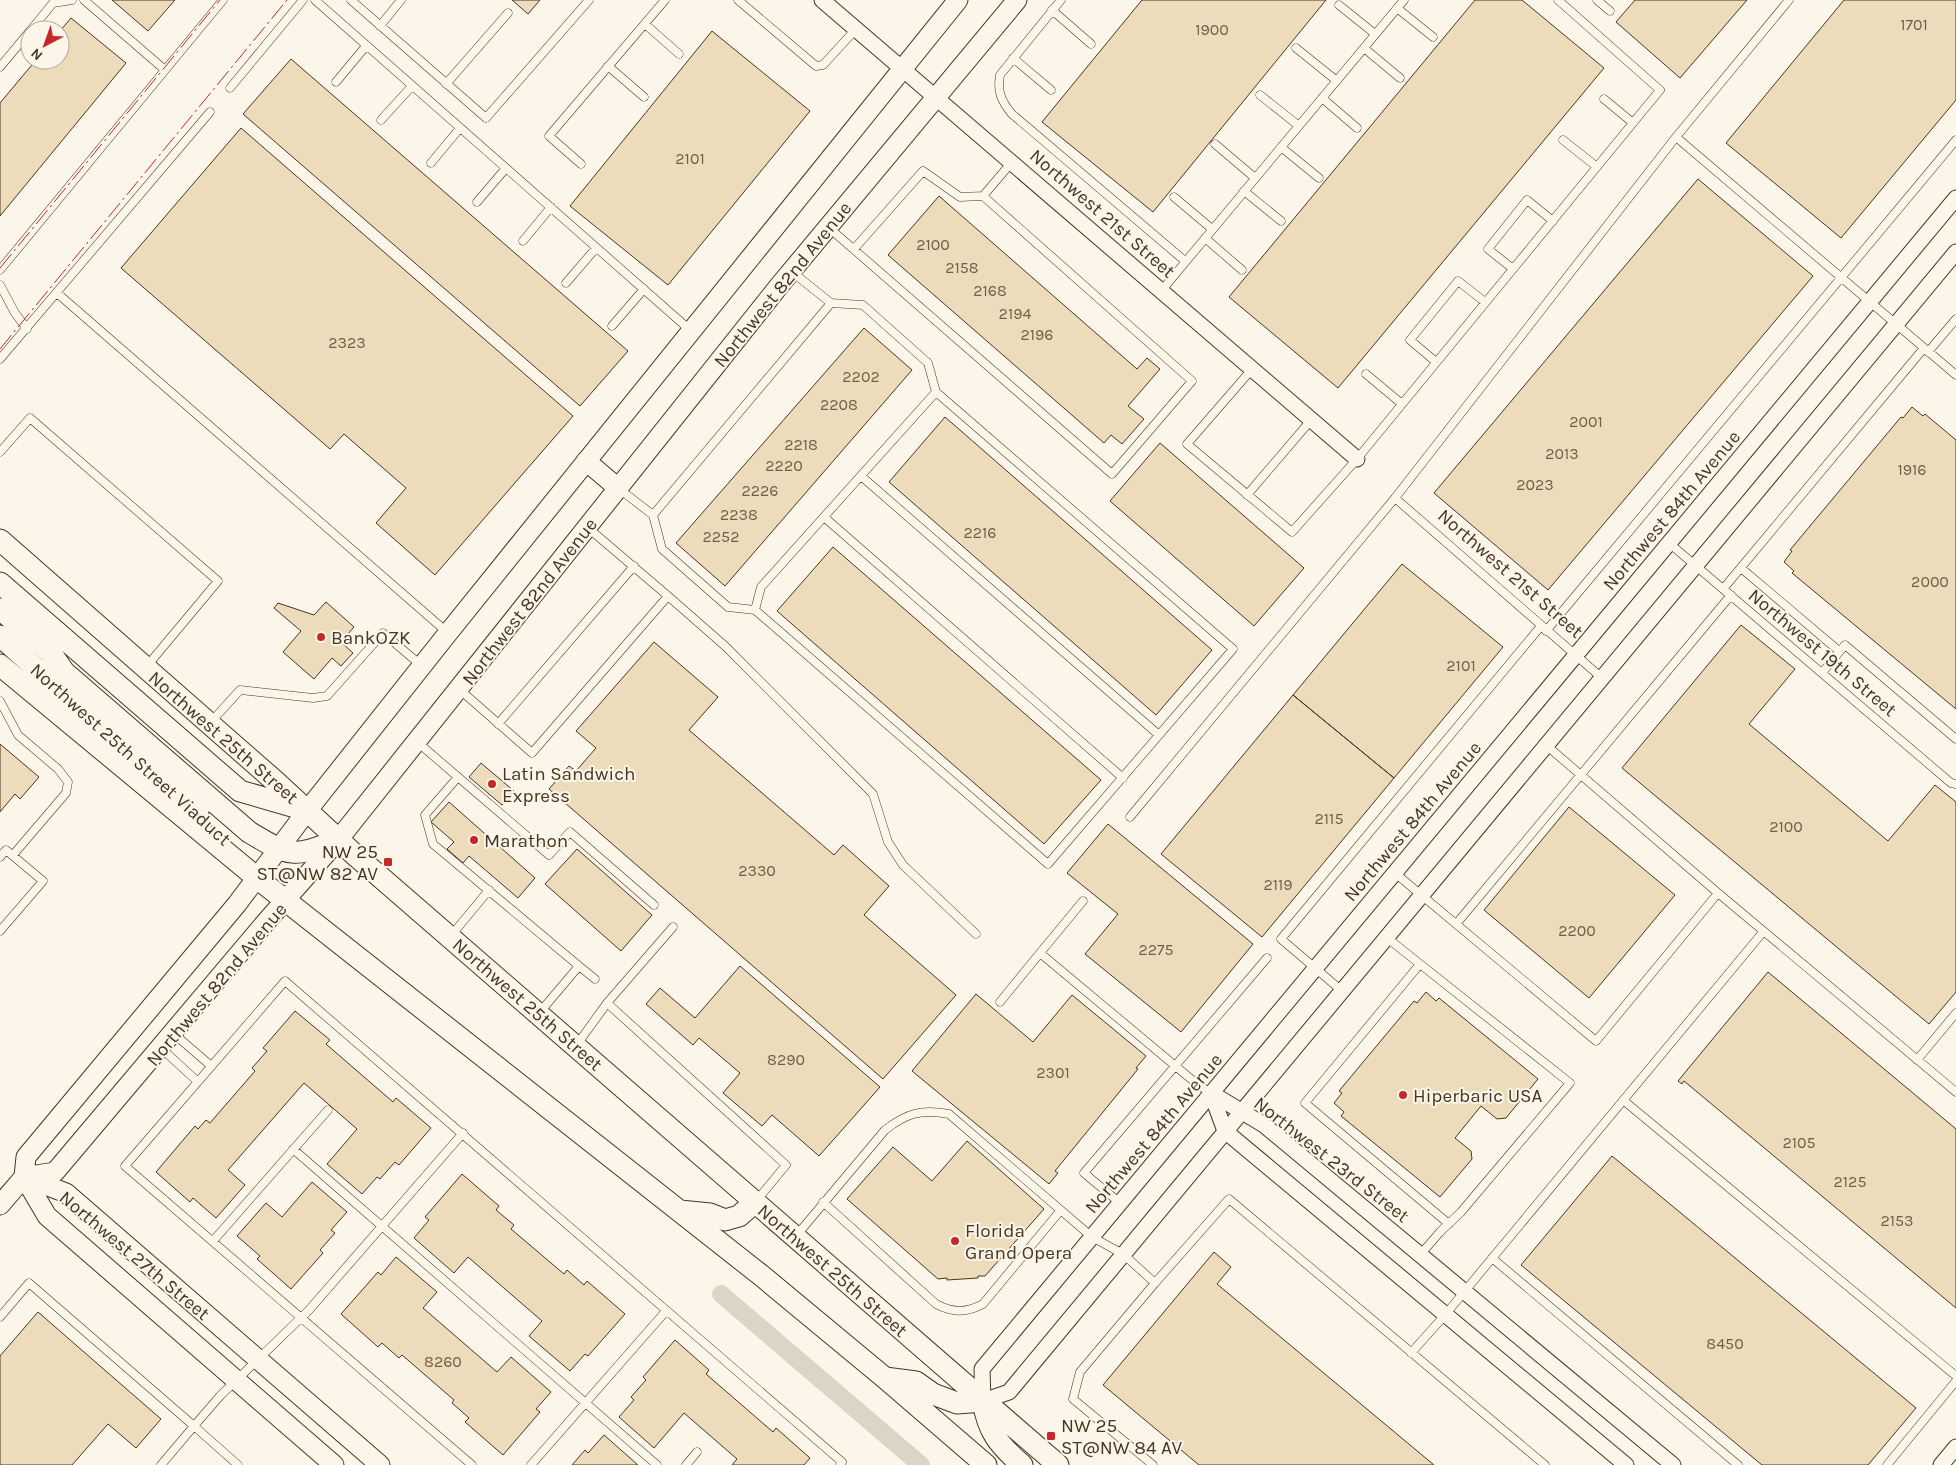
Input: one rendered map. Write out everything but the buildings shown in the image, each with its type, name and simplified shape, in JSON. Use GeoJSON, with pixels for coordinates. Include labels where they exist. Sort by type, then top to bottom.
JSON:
{"type":"FeatureCollection","features":[{"type":"Feature","properties":{"kind":"main road","name":"Northwest 25th Street"},"geometry":{"type":"LineString","coordinates":[[0,540],[210,724],[338,840],[1058,1465]]}},
{"type":"Feature","properties":{"kind":"main road"},"geometry":{"type":"LineString","coordinates":[[0,583],[240,791],[308,811]]}},
{"type":"Feature","properties":{"kind":"main road"},"geometry":{"type":"LineString","coordinates":[[0,609],[51,654],[64,672],[238,823],[278,849],[292,853],[308,852],[338,840]]}},
{"type":"Feature","properties":{"kind":"main road","name":"Northwest 25th Street Viaduct"},"geometry":{"type":"LineString","coordinates":[[0,636],[226,837],[257,878]]}},
{"type":"Feature","properties":{"kind":"main road"},"geometry":{"type":"LineString","coordinates":[[18,652],[64,672]]}},
{"type":"Feature","properties":{"kind":"main road"},"geometry":{"type":"LineString","coordinates":[[0,665],[257,878],[680,1211],[885,1378],[986,1465]]}},
{"type":"Feature","properties":{"kind":"main road"},"geometry":{"type":"LineString","coordinates":[[680,1211],[710,1214],[725,1220],[739,1216],[755,1202]]}},
{"type":"Feature","properties":{"kind":"main road"},"geometry":{"type":"LineString","coordinates":[[885,1378],[916,1382],[933,1394],[957,1402],[983,1401],[985,1416],[994,1436],[1022,1465]]}},
{"type":"Feature","properties":{"kind":"street","name":"Northwest 21st Street"},"geometry":{"type":"LineString","coordinates":[[822,0],[1357,459]]}},
{"type":"Feature","properties":{"kind":"street","name":"Northwest 82nd Avenue"},"geometry":{"type":"LineString","coordinates":[[0,1205],[24,1177],[26,1157],[257,878],[448,633],[958,0]]}},
{"type":"Feature","properties":{"kind":"street","name":"Northwest 82nd Avenue"},"geometry":{"type":"LineString","coordinates":[[24,1177],[56,1172],[338,840],[791,272],[1017,0]]}},
{"type":"Feature","properties":{"kind":"street","name":"Northwest 84th Avenue"},"geometry":{"type":"LineString","coordinates":[[983,1401],[982,1369],[1956,198]]}},
{"type":"Feature","properties":{"kind":"street"},"geometry":{"type":"LineString","coordinates":[[983,1401],[1009,1392],[1956,252]]}},
{"type":"Feature","properties":{"kind":"street"},"geometry":{"type":"LineString","coordinates":[[586,462],[618,488]]}},
{"type":"Feature","properties":{"kind":"street"},"geometry":{"type":"LineString","coordinates":[[1211,1093],[1225,1131],[1626,1465]]}},
{"type":"Feature","properties":{"kind":"street","name":"Northwest 23rd Street"},"geometry":{"type":"LineString","coordinates":[[1211,1093],[1264,1125],[1674,1465]]}},
{"type":"Feature","properties":{"kind":"street","name":"Northwest 27th Street"},"geometry":{"type":"LineString","coordinates":[[24,1177],[66,1193],[380,1465]]}},
{"type":"Feature","properties":{"kind":"street","name":"Northwest 27th Street"},"geometry":{"type":"LineString","coordinates":[[24,1177],[47,1216],[334,1465]]}},
{"type":"Feature","properties":{"kind":"street"},"geometry":{"type":"LineString","coordinates":[[1941,1465],[1956,1447]]}},
{"type":"Feature","properties":{"kind":"lane"},"geometry":{"type":"LineString","coordinates":[[40,20],[54,3],[72,0]]}},
{"type":"Feature","properties":{"kind":"lane"},"geometry":{"type":"LineString","coordinates":[[84,0],[165,70]]}},
{"type":"Feature","properties":{"kind":"lane"},"geometry":{"type":"LineString","coordinates":[[0,270],[223,0]]}},
{"type":"Feature","properties":{"kind":"lane"},"geometry":{"type":"LineString","coordinates":[[230,88],[303,0]]}},
{"type":"Feature","properties":{"kind":"lane"},"geometry":{"type":"LineString","coordinates":[[314,0],[692,331]]}},
{"type":"Feature","properties":{"kind":"lane"},"geometry":{"type":"LineString","coordinates":[[350,0],[486,118],[589,0]]}},
{"type":"Feature","properties":{"kind":"lane"},"geometry":{"type":"LineString","coordinates":[[380,26],[401,0]]}},
{"type":"Feature","properties":{"kind":"lane"},"geometry":{"type":"LineString","coordinates":[[582,164],[549,136],[665,0]]}},
{"type":"Feature","properties":{"kind":"lane"},"geometry":{"type":"LineString","coordinates":[[738,0],[816,66],[823,66],[856,29]]}},
{"type":"Feature","properties":{"kind":"lane"},"geometry":{"type":"LineString","coordinates":[[1061,0],[1000,74],[1000,96],[1005,106],[1185,261]]}},
{"type":"Feature","properties":{"kind":"lane"},"geometry":{"type":"LineString","coordinates":[[1162,290],[1404,0]]}},
{"type":"Feature","properties":{"kind":"lane"},"geometry":{"type":"LineString","coordinates":[[1253,368],[1187,444],[1292,532],[1357,459],[1660,90],[1558,0]]}},
{"type":"Feature","properties":{"kind":"lane"},"geometry":{"type":"LineString","coordinates":[[1597,0],[1610,12]]}},
{"type":"Feature","properties":{"kind":"lane"},"geometry":{"type":"LineString","coordinates":[[1130,817],[1395,498],[1676,137],[1789,0]]}},
{"type":"Feature","properties":{"kind":"lane"},"geometry":{"type":"LineString","coordinates":[[1339,5],[1375,34]]}},
{"type":"Feature","properties":{"kind":"lane"},"geometry":{"type":"LineString","coordinates":[[1397,8],[1434,37]]}},
{"type":"Feature","properties":{"kind":"lane"},"geometry":{"type":"LineString","coordinates":[[1052,10],[1091,44]]}},
{"type":"Feature","properties":{"kind":"lane"},"geometry":{"type":"LineString","coordinates":[[446,84],[508,13]]}},
{"type":"Feature","properties":{"kind":"lane"},"geometry":{"type":"LineString","coordinates":[[645,24],[679,54]]}},
{"type":"Feature","properties":{"kind":"lane"},"geometry":{"type":"LineString","coordinates":[[0,67],[20,44]]}},
{"type":"Feature","properties":{"kind":"lane"},"geometry":{"type":"LineString","coordinates":[[336,82],[366,46]]}},
{"type":"Feature","properties":{"kind":"lane"},"geometry":{"type":"LineString","coordinates":[[1296,48],[1336,81]]}},
{"type":"Feature","properties":{"kind":"lane"},"geometry":{"type":"LineString","coordinates":[[1364,48],[1400,78]]}},
{"type":"Feature","properties":{"kind":"lane"},"geometry":{"type":"LineString","coordinates":[[1013,58],[1051,90]]}},
{"type":"Feature","properties":{"kind":"lane"},"geometry":{"type":"LineString","coordinates":[[608,66],[644,97]]}},
{"type":"Feature","properties":{"kind":"lane"},"geometry":{"type":"LineString","coordinates":[[381,120],[412,86]]}},
{"type":"Feature","properties":{"kind":"lane"},"geometry":{"type":"LineString","coordinates":[[1260,95],[1298,126]]}},
{"type":"Feature","properties":{"kind":"lane"},"geometry":{"type":"LineString","coordinates":[[1322,98],[1357,128]]}},
{"type":"Feature","properties":{"kind":"lane"},"geometry":{"type":"LineString","coordinates":[[1604,99],[1633,123]]}},
{"type":"Feature","properties":{"kind":"lane"},"geometry":{"type":"LineString","coordinates":[[0,359],[210,112]]}},
{"type":"Feature","properties":{"kind":"lane"},"geometry":{"type":"LineString","coordinates":[[431,163],[460,128]]}},
{"type":"Feature","properties":{"kind":"lane"},"geometry":{"type":"LineString","coordinates":[[1676,137],[1956,375]]}},
{"type":"Feature","properties":{"kind":"lane"},"geometry":{"type":"LineString","coordinates":[[1563,140],[1597,167]]}},
{"type":"Feature","properties":{"kind":"lane"},"geometry":{"type":"LineString","coordinates":[[1342,990],[1281,939],[1842,278],[1956,140]]}},
{"type":"Feature","properties":{"kind":"lane"},"geometry":{"type":"LineString","coordinates":[[1216,144],[1255,178]]}},
{"type":"Feature","properties":{"kind":"lane"},"geometry":{"type":"LineString","coordinates":[[1281,147],[1319,178]]}},
{"type":"Feature","properties":{"kind":"lane"},"geometry":{"type":"LineString","coordinates":[[983,196],[1012,162]]}},
{"type":"Feature","properties":{"kind":"lane"},"geometry":{"type":"LineString","coordinates":[[477,202],[506,168]]}},
{"type":"Feature","properties":{"kind":"lane"},"geometry":{"type":"LineString","coordinates":[[828,227],[1112,474],[1192,381],[983,196],[960,197],[923,171],[854,249]]}},
{"type":"Feature","properties":{"kind":"lane"},"geometry":{"type":"LineString","coordinates":[[1244,191],[1281,221]]}},
{"type":"Feature","properties":{"kind":"lane"},"geometry":{"type":"LineString","coordinates":[[1174,198],[1212,229]]}},
{"type":"Feature","properties":{"kind":"lane"},"geometry":{"type":"LineString","coordinates":[[1513,269],[1488,249],[1521,207],[1527,200],[1553,220]]}},
{"type":"Feature","properties":{"kind":"lane"},"geometry":{"type":"LineString","coordinates":[[523,241],[551,208]]}},
{"type":"Feature","properties":{"kind":"lane"},"geometry":{"type":"LineString","coordinates":[[1205,238],[1242,270]]}},
{"type":"Feature","properties":{"kind":"lane"},"geometry":{"type":"LineString","coordinates":[[566,283],[596,248]]}},
{"type":"Feature","properties":{"kind":"lane"},"geometry":{"type":"LineString","coordinates":[[618,488],[652,515],[662,549],[728,607],[755,610],[1048,864],[1233,649],[936,392],[928,363],[863,305],[831,304],[791,272]]}},
{"type":"Feature","properties":{"kind":"lane"},"geometry":{"type":"LineString","coordinates":[[1436,362],[1410,340],[1452,288],[1458,281],[1485,302]]}},
{"type":"Feature","properties":{"kind":"lane"},"geometry":{"type":"LineString","coordinates":[[0,285],[26,329]]}},
{"type":"Feature","properties":{"kind":"lane"},"geometry":{"type":"LineString","coordinates":[[612,326],[644,290]]}},
{"type":"Feature","properties":{"kind":"lane"},"geometry":{"type":"LineString","coordinates":[[57,293],[448,633]]}},
{"type":"Feature","properties":{"kind":"lane"},"geometry":{"type":"LineString","coordinates":[[652,515],[831,304]]}},
{"type":"Feature","properties":{"kind":"lane"},"geometry":{"type":"LineString","coordinates":[[1723,589],[1926,350],[1956,319]]}},
{"type":"Feature","properties":{"kind":"lane"},"geometry":{"type":"LineString","coordinates":[[1366,374],[1402,404]]}},
{"type":"Feature","properties":{"kind":"lane"},"geometry":{"type":"LineString","coordinates":[[755,610],[761,587],[936,392]]}},
{"type":"Feature","properties":{"kind":"lane"},"geometry":{"type":"LineString","coordinates":[[0,452],[30,418],[218,581],[145,668]]}},
{"type":"Feature","properties":{"kind":"lane"},"geometry":{"type":"LineString","coordinates":[[1247,495],[1312,419]]}},
{"type":"Feature","properties":{"kind":"lane"},"geometry":{"type":"LineString","coordinates":[[861,476],[1159,735]]}},
{"type":"Feature","properties":{"kind":"lane","name":"Northwest 21st Street"},"geometry":{"type":"LineString","coordinates":[[1395,498],[1602,678]]}},
{"type":"Feature","properties":{"kind":"lane"},"geometry":{"type":"LineString","coordinates":[[824,517],[1122,778]]}},
{"type":"Feature","properties":{"kind":"lane"},"geometry":{"type":"LineString","coordinates":[[588,527],[725,646],[873,794],[888,842],[903,865],[976,934]]}},
{"type":"Feature","properties":{"kind":"lane","name":"Northwest 19th Street"},"geometry":{"type":"LineString","coordinates":[[1669,543],[1951,783],[1956,784]]}},
{"type":"Feature","properties":{"kind":"lane"},"geometry":{"type":"LineString","coordinates":[[498,724],[634,566]]}},
{"type":"Feature","properties":{"kind":"lane"},"geometry":{"type":"LineString","coordinates":[[1740,568],[1840,651]]}},
{"type":"Feature","properties":{"kind":"lane"},"geometry":{"type":"LineString","coordinates":[[1457,923],[1731,595]]}},
{"type":"Feature","properties":{"kind":"lane"},"geometry":{"type":"LineString","coordinates":[[459,689],[532,753],[668,596]]}},
{"type":"Feature","properties":{"kind":"lane"},"geometry":{"type":"LineString","coordinates":[[210,724],[240,690],[312,698],[327,696],[383,633],[422,666]]}},
{"type":"Feature","properties":{"kind":"lane"},"geometry":{"type":"LineString","coordinates":[[1822,673],[1845,645],[1956,739]]}},
{"type":"Feature","properties":{"kind":"lane"},"geometry":{"type":"LineString","coordinates":[[0,702],[18,735],[58,769],[68,782],[66,793],[13,855]]}},
{"type":"Feature","properties":{"kind":"lane"},"geometry":{"type":"LineString","coordinates":[[416,742],[549,855],[570,832],[654,905]]}},
{"type":"Feature","properties":{"kind":"lane"},"geometry":{"type":"LineString","coordinates":[[1546,745],[1718,894],[1956,1092]]}},
{"type":"Feature","properties":{"kind":"lane"},"geometry":{"type":"LineString","coordinates":[[458,777],[425,815],[433,844],[596,979]]}},
{"type":"Feature","properties":{"kind":"lane"},"geometry":{"type":"LineString","coordinates":[[0,857],[6,850],[43,882],[0,931]]}},
{"type":"Feature","properties":{"kind":"lane"},"geometry":{"type":"LineString","coordinates":[[1395,873],[1596,1041],[1718,894]]}},
{"type":"Feature","properties":{"kind":"lane"},"geometry":{"type":"LineString","coordinates":[[450,937],[488,890]]}},
{"type":"Feature","properties":{"kind":"lane"},"geometry":{"type":"LineString","coordinates":[[1000,1002],[1084,901]]}},
{"type":"Feature","properties":{"kind":"lane"},"geometry":{"type":"LineString","coordinates":[[576,1046],[607,1003],[673,926]]}},
{"type":"Feature","properties":{"kind":"lane"},"geometry":{"type":"LineString","coordinates":[[1411,1353],[1445,1315],[1763,932]]}},
{"type":"Feature","properties":{"kind":"lane"},"geometry":{"type":"LineString","coordinates":[[1386,937],[1570,1083],[1461,1212],[1420,1255]]}},
{"type":"Feature","properties":{"kind":"lane"},"geometry":{"type":"LineString","coordinates":[[1040,953],[1197,1084],[1211,1093]]}},
{"type":"Feature","properties":{"kind":"lane"},"geometry":{"type":"LineString","coordinates":[[1120,1203],[1084,1173],[1267,958]]}},
{"type":"Feature","properties":{"kind":"lane"},"geometry":{"type":"LineString","coordinates":[[1420,964],[1305,1102],[1449,1224]]}},
{"type":"Feature","properties":{"kind":"lane"},"geometry":{"type":"LineString","coordinates":[[538,1014],[580,966]]}},
{"type":"Feature","properties":{"kind":"lane"},"geometry":{"type":"LineString","coordinates":[[472,1465],[125,1166],[284,981],[463,1133],[842,1462],[840,1465]]}},
{"type":"Feature","properties":{"kind":"lane"},"geometry":{"type":"LineString","coordinates":[[607,1003],[786,1165],[755,1202]]}},
{"type":"Feature","properties":{"kind":"lane"},"geometry":{"type":"LineString","coordinates":[[1918,1060],[1956,1013]]}},
{"type":"Feature","properties":{"kind":"lane"},"geometry":{"type":"LineString","coordinates":[[173,1033],[210,1065]]}},
{"type":"Feature","properties":{"kind":"lane"},"geometry":{"type":"LineString","coordinates":[[161,1048],[197,1080]]}},
{"type":"Feature","properties":{"kind":"lane"},"geometry":{"type":"LineString","coordinates":[[1623,1100],[1956,1376]]}},
{"type":"Feature","properties":{"kind":"lane"},"geometry":{"type":"LineString","coordinates":[[214,1242],[328,1110]]}},
{"type":"Feature","properties":{"kind":"lane"},"geometry":{"type":"LineString","coordinates":[[796,1237],[823,1202],[885,1130],[898,1120],[914,1113],[932,1111],[949,1114],[1060,1211],[1092,1237],[1123,1254],[1155,1283]]}},
{"type":"Feature","properties":{"kind":"lane"},"geometry":{"type":"LineString","coordinates":[[161,1465],[236,1380],[302,1318],[463,1133]]}},
{"type":"Feature","properties":{"kind":"lane"},"geometry":{"type":"LineString","coordinates":[[293,1149],[658,1465]]}},
{"type":"Feature","properties":{"kind":"lane"},"geometry":{"type":"LineString","coordinates":[[1153,1465],[1074,1399],[1080,1372],[1229,1198],[1546,1465]]}},
{"type":"Feature","properties":{"kind":"lane"},"geometry":{"type":"LineString","coordinates":[[823,1202],[936,1304],[960,1312],[972,1310],[983,1304],[1060,1211]]}},
{"type":"Feature","properties":{"kind":"lane"},"geometry":{"type":"LineString","coordinates":[[1492,1258],[1738,1465]]}},
{"type":"Feature","properties":{"kind":"lane"},"geometry":{"type":"LineString","coordinates":[[0,1317],[30,1283],[238,1465]]}},
{"type":"Feature","properties":{"kind":"lane"},"geometry":{"type":"LineString","coordinates":[[531,1465],[666,1311]]}},
{"type":"Feature","properties":{"kind":"lane"},"geometry":{"type":"LineString","coordinates":[[1887,1465],[1956,1381]]}},
{"type":"Feature","properties":{"kind":"lane"},"geometry":{"type":"LineString","coordinates":[[686,1465],[697,1452]]}},
{"type":"Feature","properties":{"kind":"waterway"},"geometry":{"type":"LineString","coordinates":[[721,1294],[921,1465]]}},
{"type":"Feature","properties":{"kind":"power"},"geometry":{"type":"LineString","coordinates":[[0,268],[220,0]]}},
{"type":"Feature","properties":{"kind":"power"},"geometry":{"type":"LineString","coordinates":[[0,349],[287,0]]}},
{"type":"Feature","properties":{"kind":"place","name":"BankOZK"},"geometry":{"type":"Point","coordinates":[321,637]}},
{"type":"Feature","properties":{"kind":"place","name":"Latin Sandwich Express"},"geometry":{"type":"Point","coordinates":[492,784]}},
{"type":"Feature","properties":{"kind":"place","name":"Marathon"},"geometry":{"type":"Point","coordinates":[474,840]}},
{"type":"Feature","properties":{"kind":"place","name":"NW 25 ST@NW 82 AV"},"geometry":{"type":"Point","coordinates":[388,862]}},
{"type":"Feature","properties":{"kind":"place","name":"Hiperbaric USA"},"geometry":{"type":"Point","coordinates":[1403,1095]}},
{"type":"Feature","properties":{"kind":"place","name":"Florida Grand Opera"},"geometry":{"type":"Point","coordinates":[955,1241]}},
{"type":"Feature","properties":{"kind":"place","name":"NW 25 ST@NW 84 AV"},"geometry":{"type":"Point","coordinates":[1051,1436]}}]}
